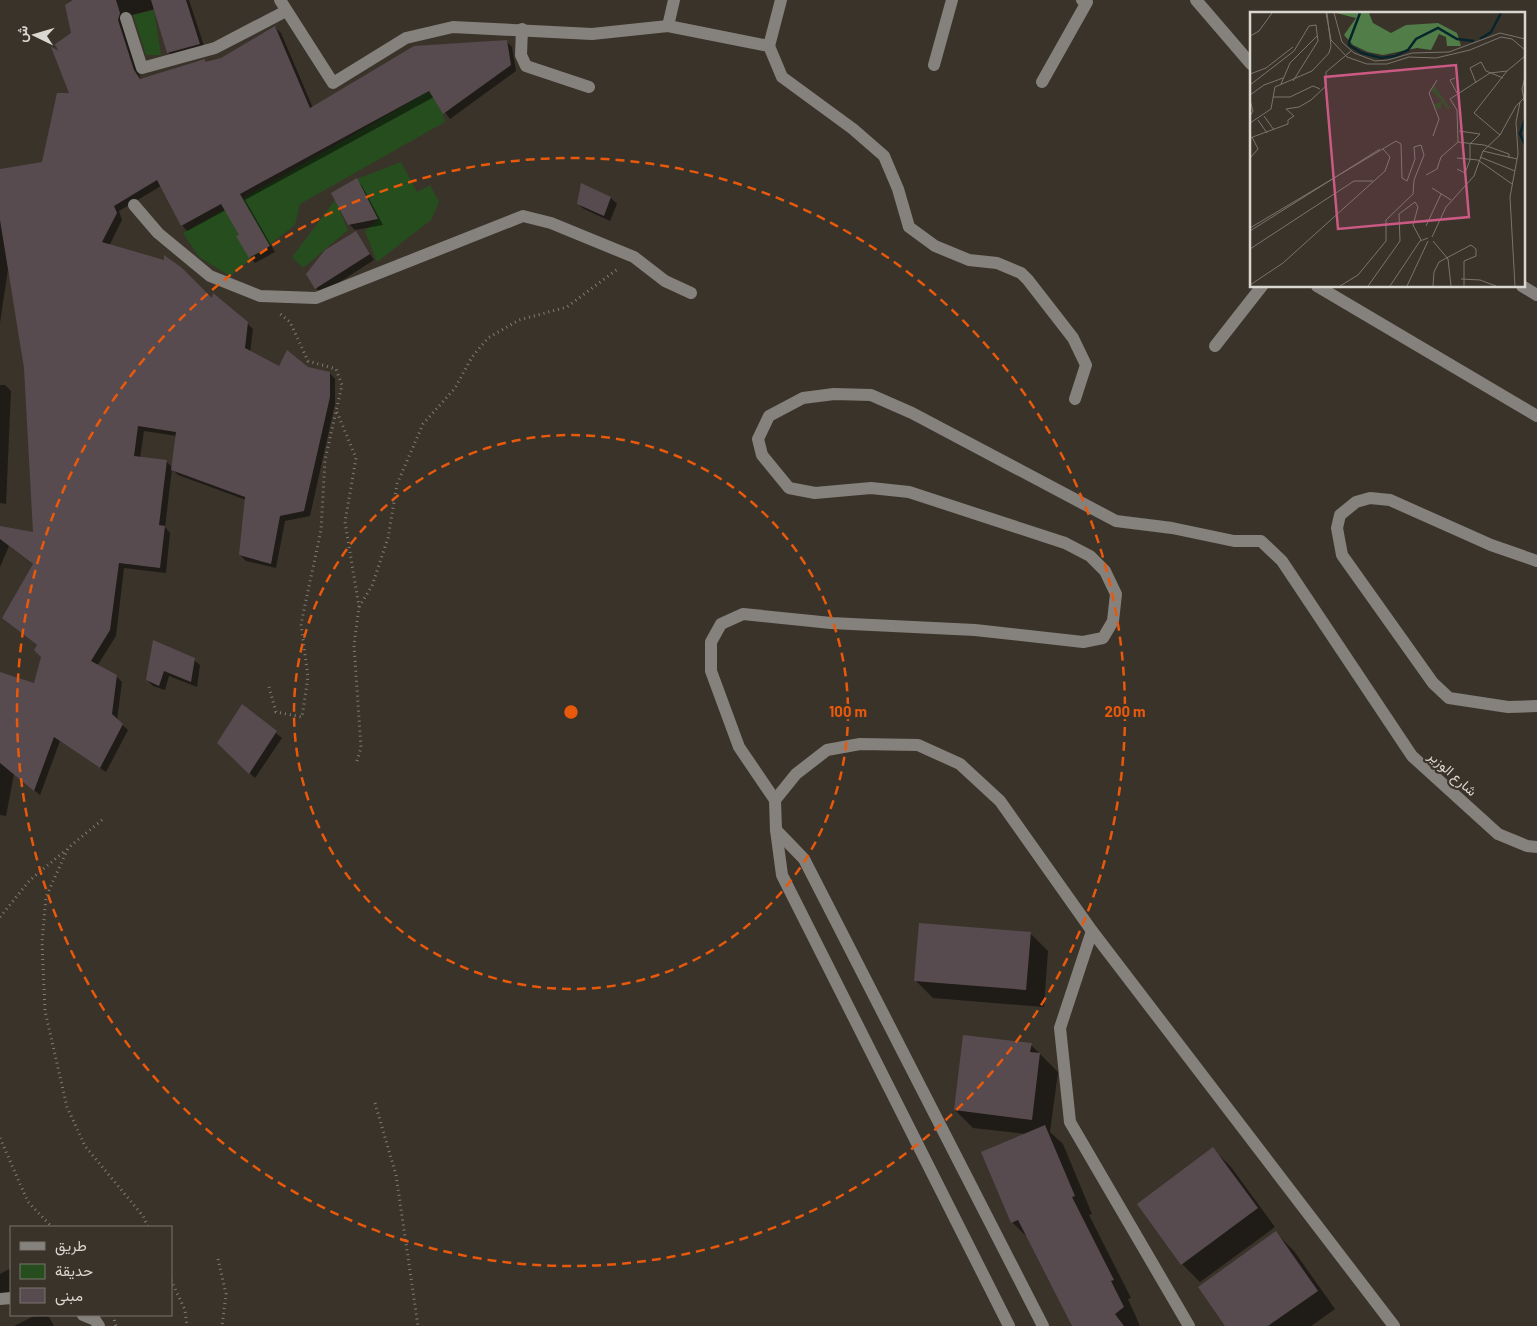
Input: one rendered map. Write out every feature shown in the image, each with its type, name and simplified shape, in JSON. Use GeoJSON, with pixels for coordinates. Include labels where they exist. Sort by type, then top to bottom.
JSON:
{"type":"FeatureCollection","features":[{"type":"Feature","properties":{"kind":"street"},"geometry":{"type":"LineString","coordinates":[[668,26],[674,0]]}},
{"type":"Feature","properties":{"kind":"street"},"geometry":{"type":"LineString","coordinates":[[781,0],[769,46],[782,77],[853,129],[884,156],[898,189],[909,227],[935,246],[969,260],[997,264],[1021,273],[1028,280],[1073,338],[1086,365],[1075,399]]}},
{"type":"Feature","properties":{"kind":"street"},"geometry":{"type":"LineString","coordinates":[[934,65],[952,0]]}},
{"type":"Feature","properties":{"kind":"street"},"geometry":{"type":"LineString","coordinates":[[1042,82],[1087,2],[1082,0]]}},
{"type":"Feature","properties":{"kind":"street"},"geometry":{"type":"LineString","coordinates":[[1196,0],[1250,63]]}},
{"type":"Feature","properties":{"kind":"street"},"geometry":{"type":"LineString","coordinates":[[126,18],[142,68],[215,48],[283,6],[333,83],[406,38],[453,27],[592,34],[668,26],[769,46]]}},
{"type":"Feature","properties":{"kind":"street"},"geometry":{"type":"LineString","coordinates":[[522,29],[521,55],[526,66],[589,87]]}},
{"type":"Feature","properties":{"kind":"street"},"geometry":{"type":"LineString","coordinates":[[134,205],[158,233],[210,276],[260,296],[316,298],[524,216],[551,223],[634,257],[665,281],[691,293]]}},
{"type":"Feature","properties":{"kind":"street"},"geometry":{"type":"LineString","coordinates":[[1524,287],[1537,295]]}},
{"type":"Feature","properties":{"kind":"street"},"geometry":{"type":"LineString","coordinates":[[1215,346],[1260,288]]}},
{"type":"Feature","properties":{"kind":"street"},"geometry":{"type":"LineString","coordinates":[[1320,288],[1537,416]]}},
{"type":"Feature","properties":{"kind":"street","name":"شارع الوزير"},"geometry":{"type":"LineString","coordinates":[[775,800],[739,747],[711,671],[712,642],[721,624],[743,614],[831,623],[974,630],[1083,642],[1103,638],[1113,621],[1116,594],[1105,571],[1090,556],[1073,547],[909,492],[871,488],[815,493],[789,488],[762,455],[758,439],[769,416],[802,398],[834,394],[871,395],[912,413],[1116,521],[1172,528],[1234,541],[1261,541],[1282,561],[1370,696],[1412,756],[1498,834],[1527,846],[1537,847]]}},
{"type":"Feature","properties":{"kind":"street"},"geometry":{"type":"LineString","coordinates":[[1537,561],[1491,545],[1390,500],[1370,498],[1356,502],[1340,515],[1337,528],[1342,555],[1433,683],[1449,698],[1508,708],[1537,706]]}},
{"type":"Feature","properties":{"kind":"street"},"geometry":{"type":"LineString","coordinates":[[1009,1326],[782,875],[776,830],[775,800],[796,774],[827,750],[860,744],[918,745],[960,764],[1000,801],[1092,931],[1394,1326]]}},
{"type":"Feature","properties":{"kind":"street"},"geometry":{"type":"LineString","coordinates":[[776,830],[804,859],[1043,1326]]}},
{"type":"Feature","properties":{"kind":"street"},"geometry":{"type":"LineString","coordinates":[[1092,931],[1060,1028],[1070,1122],[1190,1326]]}},
{"type":"Feature","properties":{"kind":"street"},"geometry":{"type":"LineString","coordinates":[[85,1316],[95,1320],[99,1326]]}},
{"type":"Feature","properties":{"kind":"path"},"geometry":{"type":"LineString","coordinates":[[359,607],[372,586],[388,538],[397,484],[423,424],[455,388],[472,357],[488,338],[519,320],[567,307],[634,257]]}},
{"type":"Feature","properties":{"kind":"path"},"geometry":{"type":"LineString","coordinates":[[260,296],[290,322],[308,361],[336,370],[342,385],[325,460],[321,530],[301,624],[308,677],[302,717],[276,712],[269,687]]}},
{"type":"Feature","properties":{"kind":"path"},"geometry":{"type":"LineString","coordinates":[[336,410],[356,458],[346,522],[359,607],[354,645],[362,748],[356,764]]}},
{"type":"Feature","properties":{"kind":"path"},"geometry":{"type":"LineString","coordinates":[[0,917],[30,880],[102,820]]}},
{"type":"Feature","properties":{"kind":"path"},"geometry":{"type":"LineString","coordinates":[[68,848],[46,897],[42,942],[45,1011],[68,1107],[85,1146],[143,1216],[148,1226]]}},
{"type":"Feature","properties":{"kind":"path"},"geometry":{"type":"LineString","coordinates":[[375,1103],[396,1175],[418,1326]]}},
{"type":"Feature","properties":{"kind":"path"},"geometry":{"type":"LineString","coordinates":[[0,1138],[28,1202],[51,1226]]}},
{"type":"Feature","properties":{"kind":"path"},"geometry":{"type":"LineString","coordinates":[[218,1258],[226,1294],[222,1326]]}},
{"type":"Feature","properties":{"kind":"path"},"geometry":{"type":"LineString","coordinates":[[172,1282],[185,1310],[187,1326]]}},
{"type":"Feature","properties":{"kind":"green space"},"geometry":{"type":"Polygon","coordinates":[[[154,10],[161,55],[146,55],[133,15],[154,10]]]}},
{"type":"Feature","properties":{"kind":"green space"},"geometry":{"type":"Polygon","coordinates":[[[429,91],[443,114],[445,122],[300,204],[295,225],[230,276],[199,257],[183,233],[429,91]]]}},
{"type":"Feature","properties":{"kind":"green space"},"geometry":{"type":"Polygon","coordinates":[[[401,162],[417,192],[430,185],[439,202],[431,220],[377,262],[365,231],[378,219],[357,179],[401,162]]]}},
{"type":"Feature","properties":{"kind":"green space"},"geometry":{"type":"Polygon","coordinates":[[[335,200],[348,230],[303,268],[292,257],[335,200]]]}},
{"type":"Feature","properties":{"kind":"building"},"geometry":{"type":"Polygon","coordinates":[[[73,0],[116,0],[120,13],[118,20],[134,70],[140,79],[205,59],[205,62],[221,58],[275,26],[310,108],[414,46],[507,40],[511,65],[443,114],[429,91],[240,194],[270,246],[249,258],[236,236],[239,235],[221,204],[181,226],[157,180],[114,206],[117,213],[102,242],[164,260],[164,255],[182,268],[212,298],[213,293],[248,322],[245,348],[279,366],[287,350],[308,367],[330,372],[330,397],[304,511],[280,516],[271,564],[239,555],[245,497],[171,470],[176,432],[138,426],[134,456],[167,460],[159,525],[165,526],[160,568],[119,563],[110,630],[91,661],[117,675],[112,714],[123,724],[100,768],[54,737],[34,791],[0,763],[0,672],[34,683],[41,657],[34,650],[37,645],[2,618],[33,564],[0,539],[0,526],[33,532],[24,368],[0,220],[0,169],[42,162],[57,93],[69,93],[51,47],[71,33],[65,5],[73,0]]]}},
{"type":"Feature","properties":{"kind":"building"},"geometry":{"type":"Polygon","coordinates":[[[151,0],[186,0],[200,44],[167,53],[151,0]]]}},
{"type":"Feature","properties":{"kind":"building"},"geometry":{"type":"Polygon","coordinates":[[[357,178],[378,219],[348,225],[331,193],[357,178]]]}},
{"type":"Feature","properties":{"kind":"building"},"geometry":{"type":"Polygon","coordinates":[[[581,183],[611,197],[604,216],[577,204],[581,183]]]}},
{"type":"Feature","properties":{"kind":"building"},"geometry":{"type":"Polygon","coordinates":[[[356,231],[370,254],[315,289],[306,274],[325,250],[356,231]]]}},
{"type":"Feature","properties":{"kind":"building"},"geometry":{"type":"Polygon","coordinates":[[[153,640],[195,658],[191,682],[164,671],[159,686],[146,680],[153,640]]]}},
{"type":"Feature","properties":{"kind":"building"},"geometry":{"type":"Polygon","coordinates":[[[242,704],[277,731],[249,774],[217,743],[242,704]]]}},
{"type":"Feature","properties":{"kind":"building"},"geometry":{"type":"Polygon","coordinates":[[[919,923],[1031,932],[1026,990],[914,981],[919,923]]]}},
{"type":"Feature","properties":{"kind":"building"},"geometry":{"type":"Polygon","coordinates":[[[963,1035],[1032,1043],[1030,1052],[1040,1053],[1032,1120],[954,1110],[963,1035]]]}},
{"type":"Feature","properties":{"kind":"building"},"geometry":{"type":"Polygon","coordinates":[[[1045,1125],[1075,1196],[1072,1197],[1114,1280],[1111,1281],[1124,1307],[1115,1314],[1124,1326],[1072,1326],[1018,1220],[1011,1223],[981,1152],[1045,1125]]]}},
{"type":"Feature","properties":{"kind":"building"},"geometry":{"type":"Polygon","coordinates":[[[1213,1147],[1258,1208],[1181,1265],[1137,1204],[1213,1147]]]}},
{"type":"Feature","properties":{"kind":"building"},"geometry":{"type":"Polygon","coordinates":[[[1276,1231],[1318,1291],[1268,1326],[1225,1326],[1198,1287],[1276,1231]]]}}]}
